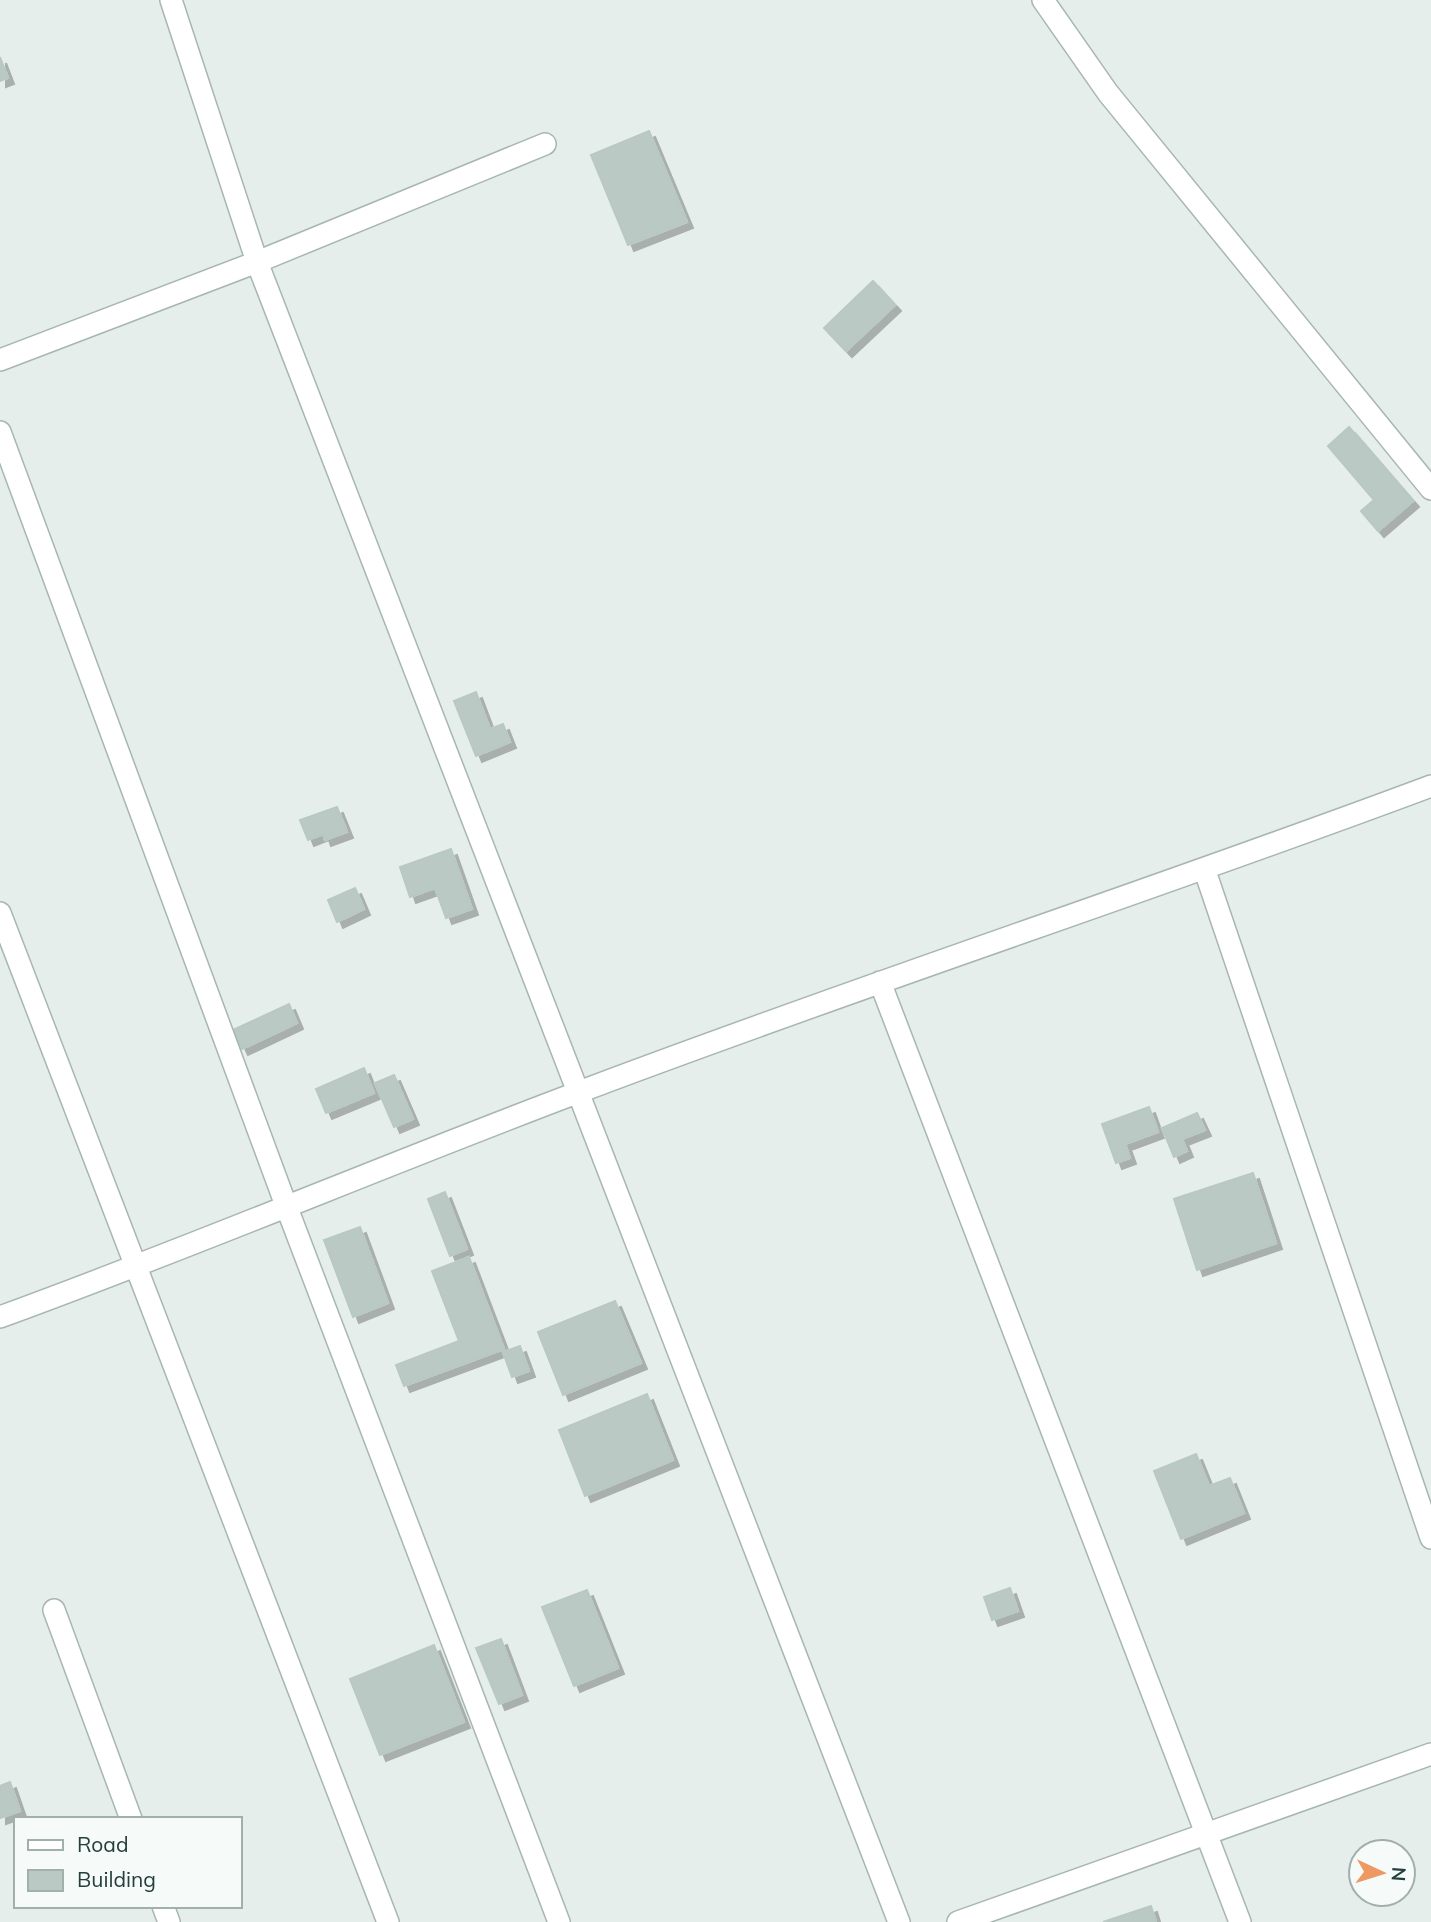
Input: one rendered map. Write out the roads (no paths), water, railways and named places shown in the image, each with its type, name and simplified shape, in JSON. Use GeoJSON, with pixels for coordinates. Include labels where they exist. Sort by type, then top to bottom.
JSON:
{"type":"FeatureCollection","features":[{"type":"Feature","properties":{"kind":"street"},"geometry":{"type":"LineString","coordinates":[[171,0],[257,262],[899,1922]]}},
{"type":"Feature","properties":{"kind":"street"},"geometry":{"type":"LineString","coordinates":[[1043,0],[1108,93],[1431,489]]}},
{"type":"Feature","properties":{"kind":"street"},"geometry":{"type":"LineString","coordinates":[[0,360],[257,262],[545,144]]}},
{"type":"Feature","properties":{"kind":"street"},"geometry":{"type":"LineString","coordinates":[[0,432],[287,1208],[559,1922]]}},
{"type":"Feature","properties":{"kind":"street"},"geometry":{"type":"LineString","coordinates":[[0,1317],[136,1267],[579,1092],[880,982],[1205,871],[1431,786]]}},
{"type":"Feature","properties":{"kind":"street"},"geometry":{"type":"LineString","coordinates":[[1205,871],[1431,1538]]}},
{"type":"Feature","properties":{"kind":"street"},"geometry":{"type":"LineString","coordinates":[[0,913],[388,1922]]}},
{"type":"Feature","properties":{"kind":"street"},"geometry":{"type":"LineString","coordinates":[[880,982],[1240,1922]]}},
{"type":"Feature","properties":{"kind":"street"},"geometry":{"type":"LineString","coordinates":[[54,1610],[130,1817]]}},
{"type":"Feature","properties":{"kind":"street"},"geometry":{"type":"LineString","coordinates":[[958,1922],[1431,1754]]}}]}
